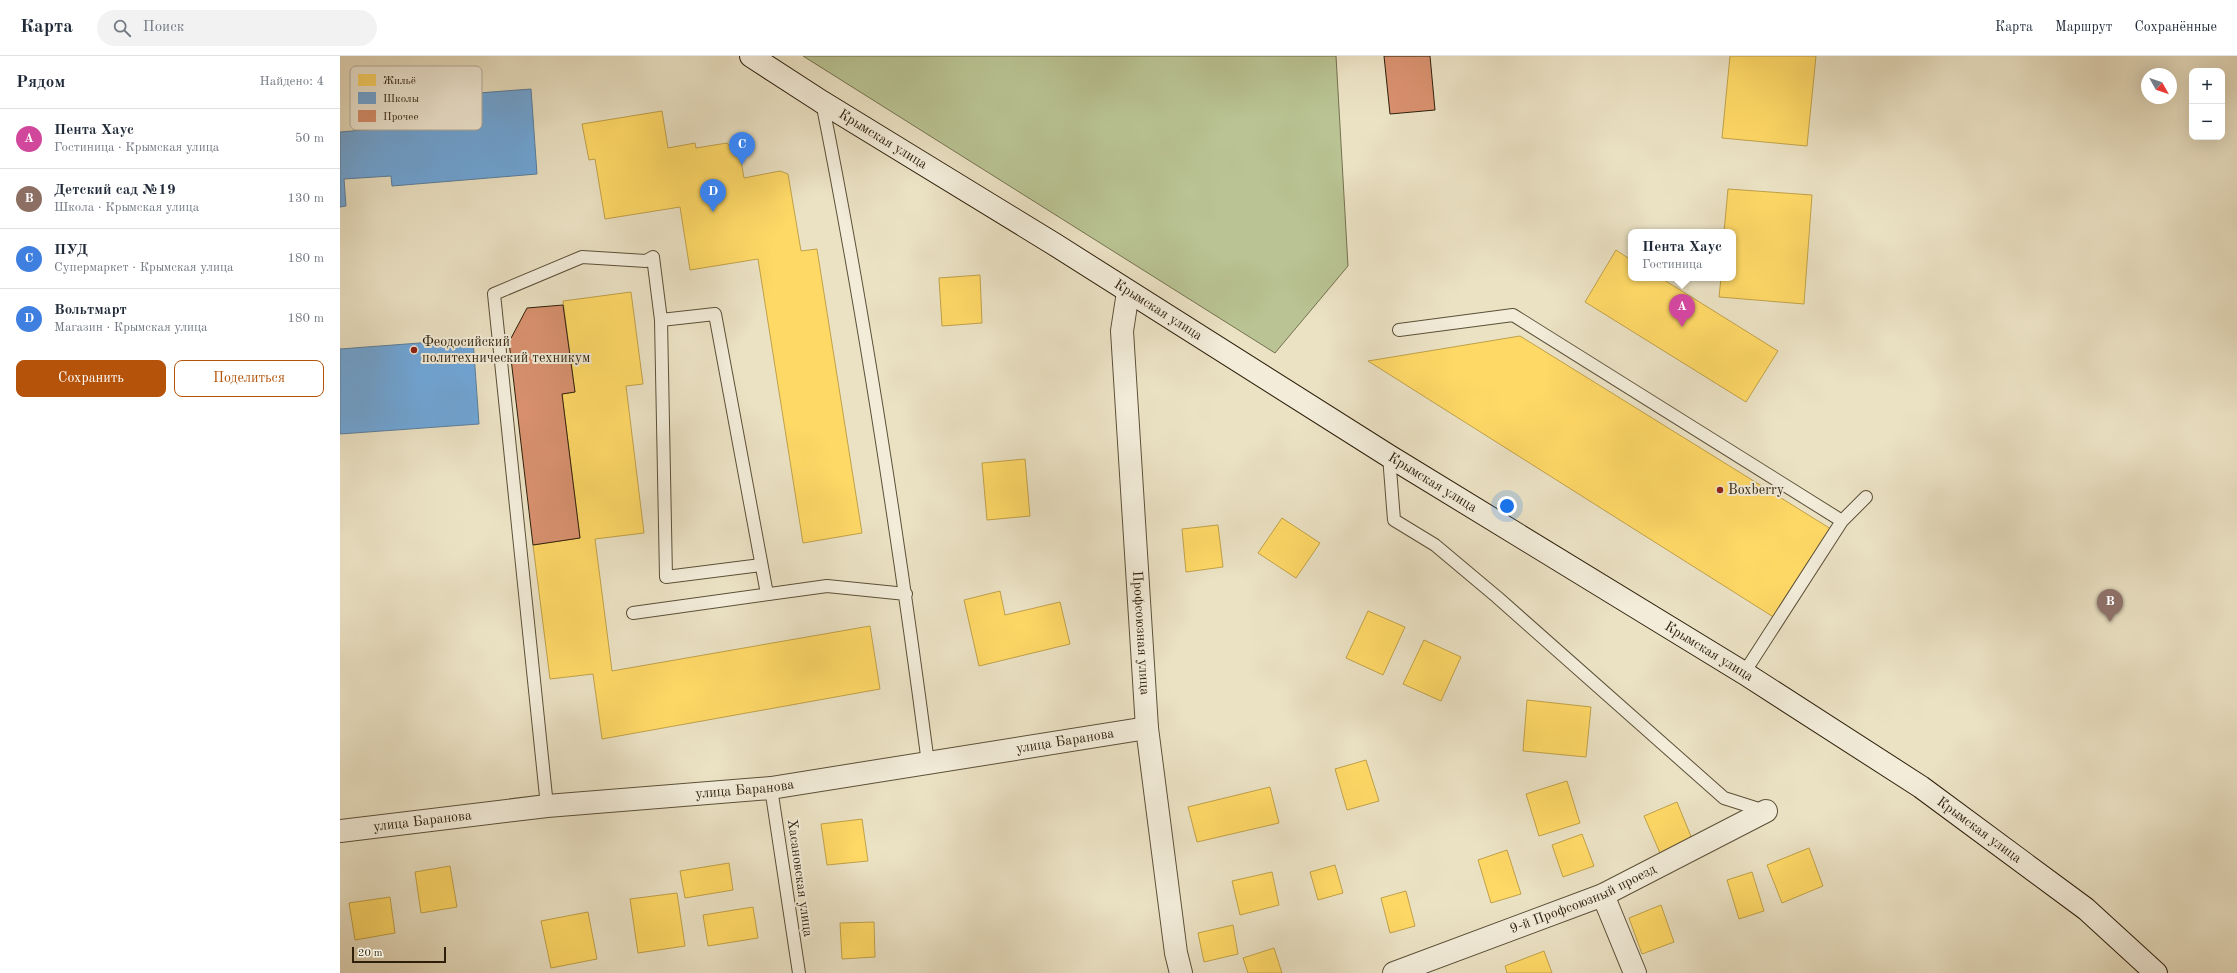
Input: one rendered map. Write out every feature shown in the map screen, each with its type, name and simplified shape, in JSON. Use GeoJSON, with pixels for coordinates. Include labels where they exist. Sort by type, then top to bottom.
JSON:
{"type":"FeatureCollection","features":[{"type":"Feature","properties":{"kind":"street","name":"Крымская улица"},"geometry":{"type":"LineString","coordinates":[[751,56],[822,102],[1054,244],[1389,456],[1744,673],[1920,787],[2086,909],[2156,973]]}},
{"type":"Feature","properties":{"kind":"street","name":"Профсоюзная улица"},"geometry":{"type":"LineString","coordinates":[[1128,292],[1122,332],[1147,728],[1176,953],[1181,973]]}},
{"type":"Feature","properties":{"kind":"street","name":"улица Баранова"},"geometry":{"type":"LineString","coordinates":[[340,831],[547,806],[771,788],[1147,728]]}},
{"type":"Feature","properties":{"kind":"street","name":"9-й Профсоюзный проезд"},"geometry":{"type":"LineString","coordinates":[[1394,973],[1603,895],[1766,811]]}},
{"type":"Feature","properties":{"kind":"street"},"geometry":{"type":"LineString","coordinates":[[1603,895],[1635,973]]}},
{"type":"Feature","properties":{"kind":"lane"},"geometry":{"type":"LineString","coordinates":[[822,102],[846,222],[906,594],[928,763]]}},
{"type":"Feature","properties":{"kind":"lane"},"geometry":{"type":"LineString","coordinates":[[547,806],[494,294],[582,258],[646,261],[653,257],[661,320],[666,577],[761,565]]}},
{"type":"Feature","properties":{"kind":"lane"},"geometry":{"type":"LineString","coordinates":[[661,320],[715,314],[767,594]]}},
{"type":"Feature","properties":{"kind":"lane"},"geometry":{"type":"LineString","coordinates":[[1399,330],[1513,315],[1842,521]]}},
{"type":"Feature","properties":{"kind":"lane"},"geometry":{"type":"LineString","coordinates":[[1389,456],[1394,520],[1435,545],[1491,592],[1724,798],[1766,811]]}},
{"type":"Feature","properties":{"kind":"lane"},"geometry":{"type":"LineString","coordinates":[[1744,673],[1842,521],[1866,497]]}},
{"type":"Feature","properties":{"kind":"lane"},"geometry":{"type":"LineString","coordinates":[[633,613],[827,586],[906,594]]}},
{"type":"Feature","properties":{"kind":"lane","name":"Хасановская улица"},"geometry":{"type":"LineString","coordinates":[[771,788],[799,973]]}},
{"type":"Feature","properties":{"kind":"green space"},"geometry":{"type":"Polygon","coordinates":[[[803,56],[1336,56],[1348,266],[1275,353],[803,56]]]}},
{"type":"Feature","properties":{"kind":"building: Жильё"},"geometry":{"type":"Polygon","coordinates":[[[1730,56],[1816,56],[1807,146],[1722,138],[1730,56]]]}},
{"type":"Feature","properties":{"kind":"building: Жильё"},"geometry":{"type":"Polygon","coordinates":[[[662,111],[668,148],[695,143],[696,148],[727,143],[740,155],[744,178],[780,171],[788,174],[801,251],[817,249],[862,533],[803,543],[758,259],[690,270],[680,207],[605,219],[595,159],[589,160],[582,124],[662,111]]]}},
{"type":"Feature","properties":{"kind":"building: Жильё"},"geometry":{"type":"Polygon","coordinates":[[[1728,189],[1812,195],[1804,304],[1719,297],[1721,281],[1736,281],[1736,229],[1724,229],[1728,189]]]}},
{"type":"Feature","properties":{"kind":"building: Жильё"},"geometry":{"type":"Polygon","coordinates":[[[1616,250],[1628,258],[1628,281],[1666,281],[1778,351],[1746,402],[1585,302],[1616,250]]]}},
{"type":"Feature","properties":{"kind":"building: Жильё"},"geometry":{"type":"Polygon","coordinates":[[[980,275],[982,323],[942,326],[939,278],[980,275]]]}},
{"type":"Feature","properties":{"kind":"building: Жильё"},"geometry":{"type":"Polygon","coordinates":[[[631,292],[643,384],[626,386],[644,533],[595,539],[612,671],[870,626],[880,689],[602,739],[593,674],[550,679],[533,545],[580,538],[562,394],[575,392],[563,301],[631,292]]]}},
{"type":"Feature","properties":{"kind":"building: Жильё"},"geometry":{"type":"Polygon","coordinates":[[[1520,336],[1831,529],[1775,618],[1368,361],[1520,336]]]}},
{"type":"Feature","properties":{"kind":"building: Жильё"},"geometry":{"type":"Polygon","coordinates":[[[1025,459],[1030,516],[987,520],[982,463],[1025,459]]]}},
{"type":"Feature","properties":{"kind":"building: Жильё"},"geometry":{"type":"Polygon","coordinates":[[[1282,518],[1320,543],[1296,578],[1258,553],[1282,518]]]}},
{"type":"Feature","properties":{"kind":"building: Жильё"},"geometry":{"type":"Polygon","coordinates":[[[1218,525],[1223,567],[1186,572],[1182,529],[1218,525]]]}},
{"type":"Feature","properties":{"kind":"building: Жильё"},"geometry":{"type":"Polygon","coordinates":[[[1000,591],[1005,615],[1060,602],[1070,644],[979,666],[964,600],[1000,591]]]}},
{"type":"Feature","properties":{"kind":"building: Жильё"},"geometry":{"type":"Polygon","coordinates":[[[1368,611],[1405,627],[1383,675],[1346,658],[1368,611]]]}},
{"type":"Feature","properties":{"kind":"building: Жильё"},"geometry":{"type":"Polygon","coordinates":[[[1424,640],[1461,657],[1441,701],[1403,684],[1424,640]]]}},
{"type":"Feature","properties":{"kind":"building: Жильё"},"geometry":{"type":"Polygon","coordinates":[[[1527,700],[1591,707],[1586,757],[1523,751],[1527,700]]]}},
{"type":"Feature","properties":{"kind":"building: Жильё"},"geometry":{"type":"Polygon","coordinates":[[[1366,760],[1379,801],[1347,810],[1335,769],[1366,760]]]}},
{"type":"Feature","properties":{"kind":"building: Жильё"},"geometry":{"type":"Polygon","coordinates":[[[1567,781],[1580,823],[1539,836],[1526,794],[1567,781]]]}},
{"type":"Feature","properties":{"kind":"building: Жильё"},"geometry":{"type":"Polygon","coordinates":[[[1270,787],[1279,823],[1197,842],[1188,807],[1270,787]]]}},
{"type":"Feature","properties":{"kind":"building: Жильё"},"geometry":{"type":"Polygon","coordinates":[[[1677,802],[1692,839],[1660,853],[1644,816],[1677,802]]]}},
{"type":"Feature","properties":{"kind":"building: Жильё"},"geometry":{"type":"Polygon","coordinates":[[[862,819],[868,861],[827,865],[821,824],[862,819]]]}},
{"type":"Feature","properties":{"kind":"building: Жильё"},"geometry":{"type":"Polygon","coordinates":[[[1582,834],[1594,866],[1563,877],[1552,845],[1582,834]]]}},
{"type":"Feature","properties":{"kind":"building: Жильё"},"geometry":{"type":"Polygon","coordinates":[[[1809,848],[1823,886],[1782,903],[1767,865],[1809,848]]]}},
{"type":"Feature","properties":{"kind":"building: Жильё"},"geometry":{"type":"Polygon","coordinates":[[[1507,850],[1521,894],[1491,903],[1478,860],[1507,850]]]}},
{"type":"Feature","properties":{"kind":"building: Жильё"},"geometry":{"type":"Polygon","coordinates":[[[729,863],[733,890],[685,898],[680,871],[729,863]]]}},
{"type":"Feature","properties":{"kind":"building: Жильё"},"geometry":{"type":"Polygon","coordinates":[[[1335,865],[1343,893],[1318,900],[1310,872],[1335,865]]]}},
{"type":"Feature","properties":{"kind":"building: Жильё"},"geometry":{"type":"Polygon","coordinates":[[[450,866],[457,907],[421,913],[415,872],[450,866]]]}},
{"type":"Feature","properties":{"kind":"building: Жильё"},"geometry":{"type":"Polygon","coordinates":[[[1272,872],[1279,905],[1240,915],[1232,881],[1272,872]]]}},
{"type":"Feature","properties":{"kind":"building: Жильё"},"geometry":{"type":"Polygon","coordinates":[[[1752,872],[1764,911],[1739,919],[1727,880],[1752,872]]]}},
{"type":"Feature","properties":{"kind":"building: Жильё"},"geometry":{"type":"Polygon","coordinates":[[[1406,891],[1415,926],[1390,933],[1381,898],[1406,891]]]}},
{"type":"Feature","properties":{"kind":"building: Жильё"},"geometry":{"type":"Polygon","coordinates":[[[677,893],[685,946],[638,953],[630,899],[677,893]]]}},
{"type":"Feature","properties":{"kind":"building: Жильё"},"geometry":{"type":"Polygon","coordinates":[[[390,897],[395,933],[355,940],[349,903],[390,897]]]}},
{"type":"Feature","properties":{"kind":"building: Жильё"},"geometry":{"type":"Polygon","coordinates":[[[1661,905],[1674,942],[1642,954],[1629,918],[1661,905]]]}},
{"type":"Feature","properties":{"kind":"building: Жильё"},"geometry":{"type":"Polygon","coordinates":[[[753,907],[758,938],[708,946],[703,915],[753,907]]]}},
{"type":"Feature","properties":{"kind":"building: Жильё"},"geometry":{"type":"Polygon","coordinates":[[[588,912],[597,959],[551,968],[541,921],[588,912]]]}},
{"type":"Feature","properties":{"kind":"building: Жильё"},"geometry":{"type":"Polygon","coordinates":[[[874,922],[875,957],[842,959],[840,923],[874,922]]]}},
{"type":"Feature","properties":{"kind":"building: Жильё"},"geometry":{"type":"Polygon","coordinates":[[[1233,925],[1238,954],[1204,962],[1198,933],[1233,925]]]}},
{"type":"Feature","properties":{"kind":"building: Жильё"},"geometry":{"type":"Polygon","coordinates":[[[1274,948],[1282,973],[1248,973],[1243,958],[1274,948]]]}},
{"type":"Feature","properties":{"kind":"building: Жильё"},"geometry":{"type":"Polygon","coordinates":[[[1544,951],[1552,973],[1507,973],[1505,966],[1544,951]]]}},
{"type":"Feature","properties":{"kind":"building: Школы"},"geometry":{"type":"Polygon","coordinates":[[[531,89],[537,174],[392,186],[391,176],[344,179],[346,206],[340,207],[340,132],[364,130],[482,130],[482,93],[531,89]]]}},
{"type":"Feature","properties":{"kind":"building: Школы"},"geometry":{"type":"Polygon","coordinates":[[[473,339],[479,424],[340,434],[340,349],[473,339]]]}},
{"type":"Feature","properties":{"kind":"building: Прочее"},"geometry":{"type":"Polygon","coordinates":[[[1384,56],[1430,56],[1435,110],[1390,114],[1384,56]]]}},
{"type":"Feature","properties":{"kind":"building: Прочее"},"geometry":{"type":"Polygon","coordinates":[[[563,305],[575,392],[562,394],[580,538],[533,545],[509,342],[527,308],[563,305]]]}},
{"type":"Feature","properties":{"kind":"place","name":"ПУД"},"geometry":{"type":"Point","coordinates":[742,165]}},
{"type":"Feature","properties":{"kind":"place","name":"Вольтмарт"},"geometry":{"type":"Point","coordinates":[713,212]}},
{"type":"Feature","properties":{"kind":"place","name":"Пента Хаус"},"geometry":{"type":"Point","coordinates":[1682,327]}},
{"type":"Feature","properties":{"kind":"place","name":"Феодосийский политехнический техникум"},"geometry":{"type":"Point","coordinates":[414,350]}},
{"type":"Feature","properties":{"kind":"place","name":"Boxberry"},"geometry":{"type":"Point","coordinates":[1720,490]}},
{"type":"Feature","properties":{"kind":"place","name":"Детский сад №19"},"geometry":{"type":"Point","coordinates":[2110,622]}}]}
